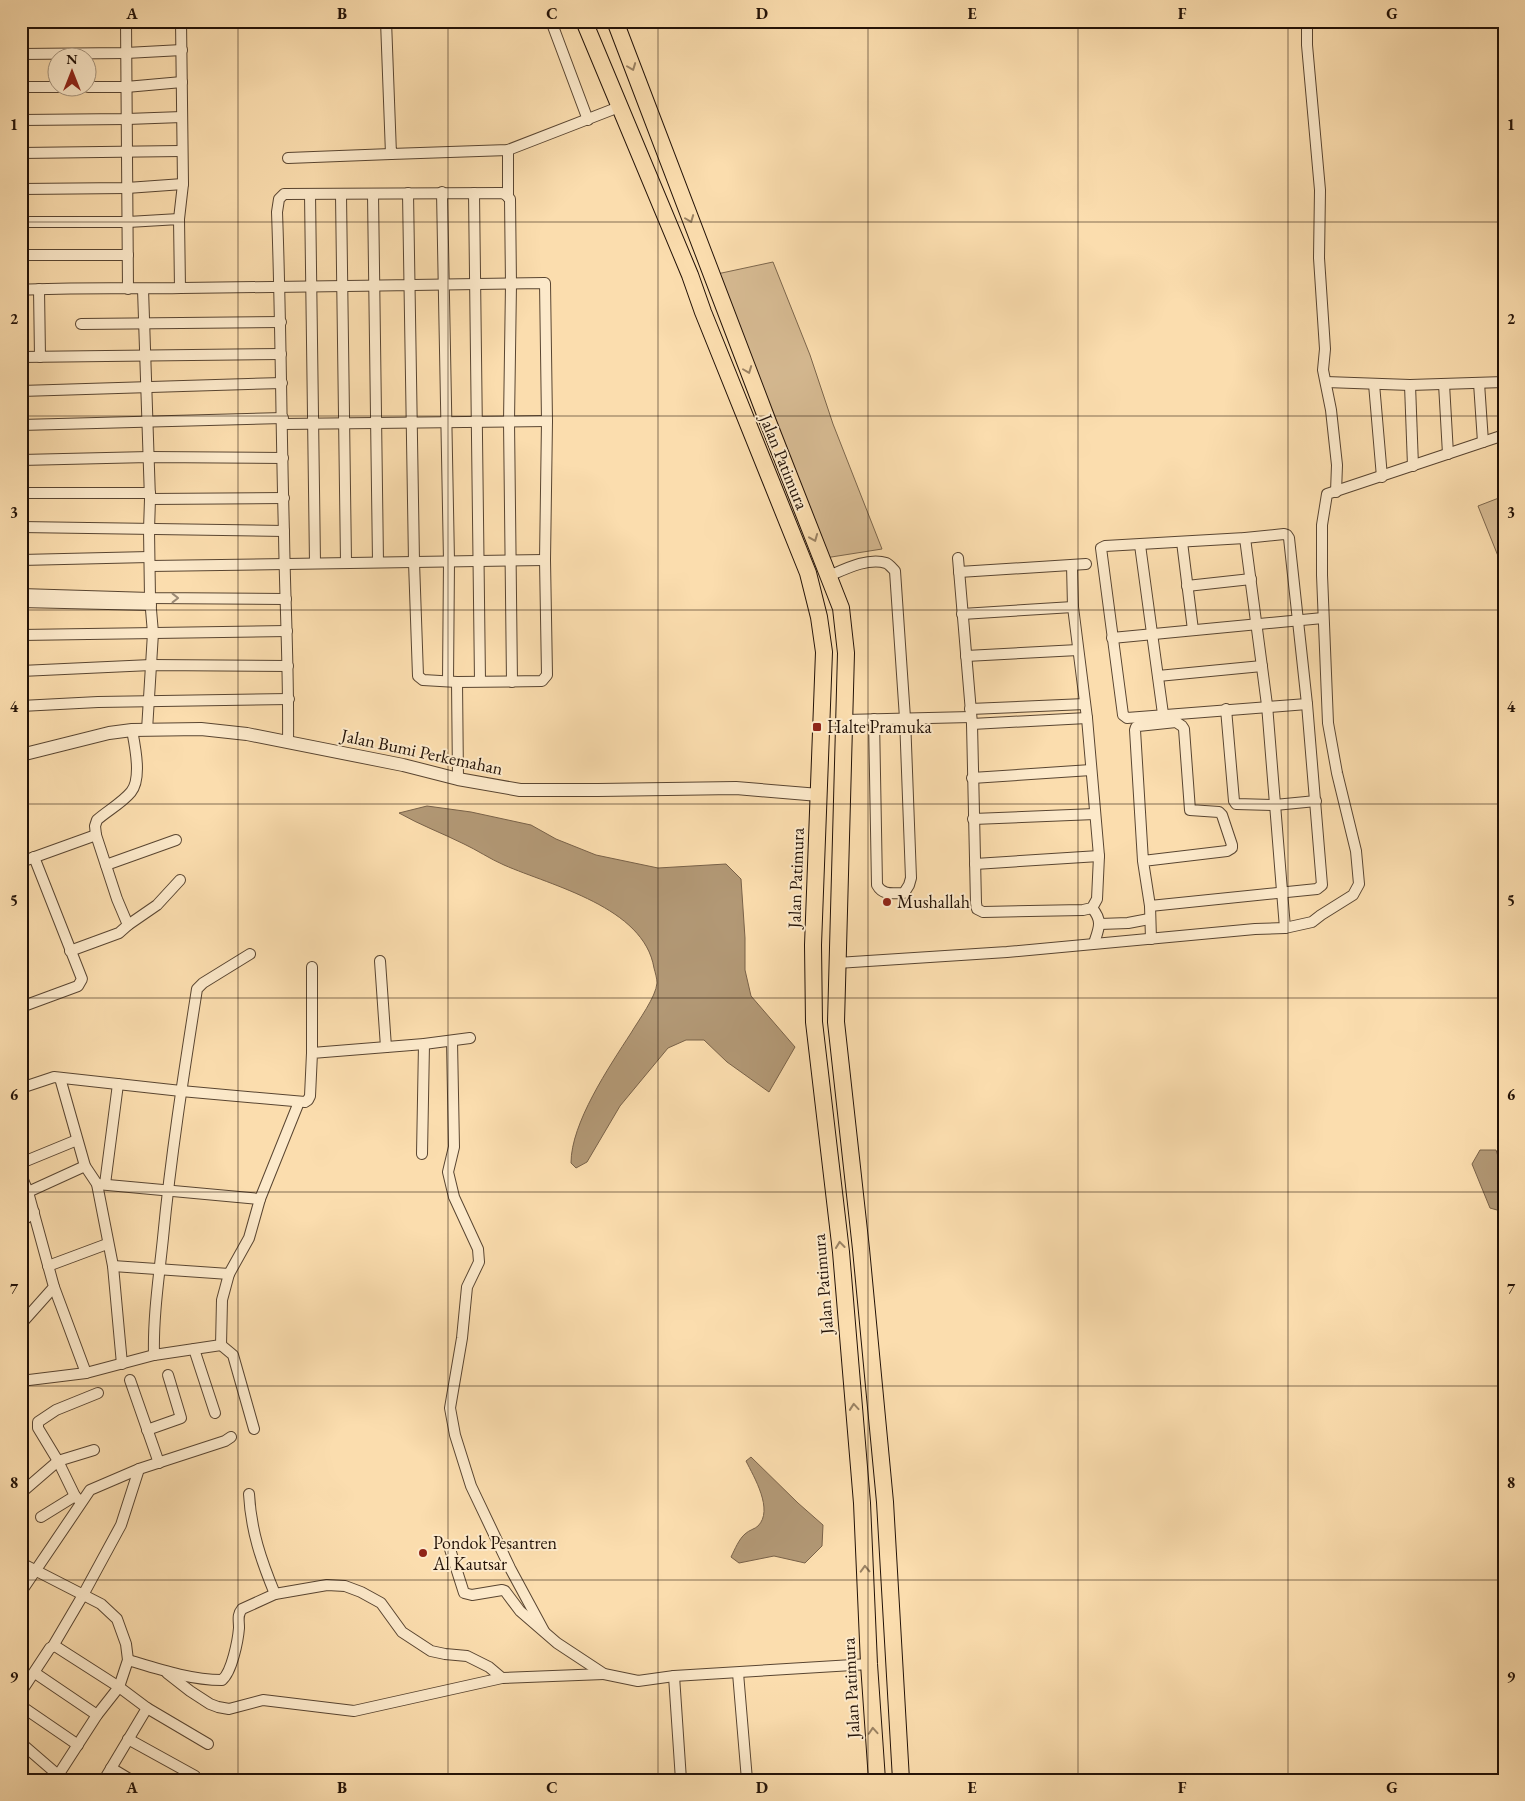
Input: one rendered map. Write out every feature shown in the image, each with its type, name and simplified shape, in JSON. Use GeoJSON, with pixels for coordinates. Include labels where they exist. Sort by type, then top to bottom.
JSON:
{"type":"FeatureCollection","features":[{"type":"Feature","properties":{"kind":"highway","name":"Jalan Patimura"},"geometry":{"type":"LineString","coordinates":[[584,21],[690,275],[749,429],[808,573],[819,616],[824,652],[813,945],[814,1022],[841,1252],[862,1503],[869,1664],[877,1780]]}},
{"type":"Feature","properties":{"kind":"highway","name":"Jalan Patimura"},"geometry":{"type":"LineString","coordinates":[[615,21],[841,608],[846,653],[836,1022],[861,1249],[885,1502],[901,1780]]}},
{"type":"Feature","properties":{"kind":"highway"},"geometry":{"type":"LineString","coordinates":[[749,429],[768,422]]}},
{"type":"Feature","properties":{"kind":"street"},"geometry":{"type":"LineString","coordinates":[[126,21],[128,289]]}},
{"type":"Feature","properties":{"kind":"street"},"geometry":{"type":"LineString","coordinates":[[180,288],[179,219],[183,184],[181,21]]}},
{"type":"Feature","properties":{"kind":"street"},"geometry":{"type":"LineString","coordinates":[[386,21],[391,154]]}},
{"type":"Feature","properties":{"kind":"street"},"geometry":{"type":"LineString","coordinates":[[551,21],[588,120]]}},
{"type":"Feature","properties":{"kind":"street"},"geometry":{"type":"LineString","coordinates":[[1307,21],[1307,45],[1320,190],[1319,258],[1325,349],[1323,370],[1337,465],[1336,492]]}},
{"type":"Feature","properties":{"kind":"street"},"geometry":{"type":"LineString","coordinates":[[21,54],[126,53],[182,50]]}},
{"type":"Feature","properties":{"kind":"street"},"geometry":{"type":"LineString","coordinates":[[98,87],[126,87],[182,82]]}},
{"type":"Feature","properties":{"kind":"street"},"geometry":{"type":"LineString","coordinates":[[21,87],[48,87]]}},
{"type":"Feature","properties":{"kind":"street"},"geometry":{"type":"LineString","coordinates":[[288,158],[508,150],[619,107]]}},
{"type":"Feature","properties":{"kind":"street"},"geometry":{"type":"LineString","coordinates":[[21,120],[182,117]]}},
{"type":"Feature","properties":{"kind":"street"},"geometry":{"type":"LineString","coordinates":[[508,150],[511,284],[509,421],[512,682]]}},
{"type":"Feature","properties":{"kind":"street"},"geometry":{"type":"LineString","coordinates":[[21,154],[182,151]]}},
{"type":"Feature","properties":{"kind":"street"},"geometry":{"type":"LineString","coordinates":[[21,189],[127,188],[183,184]]}},
{"type":"Feature","properties":{"kind":"street"},"geometry":{"type":"LineString","coordinates":[[288,742],[289,699],[284,563],[278,202],[280,196],[284,194],[341,195],[442,192],[502,193],[508,197]]}},
{"type":"Feature","properties":{"kind":"street"},"geometry":{"type":"LineString","coordinates":[[442,192],[449,561],[458,779]]}},
{"type":"Feature","properties":{"kind":"street"},"geometry":{"type":"LineString","coordinates":[[21,290],[39,289],[128,289],[143,288],[375,286],[409,285],[444,284],[545,283],[547,421],[546,678],[538,682],[453,682],[423,680],[418,676],[411,422],[409,285],[408,193]]}},
{"type":"Feature","properties":{"kind":"street"},"geometry":{"type":"LineString","coordinates":[[474,193],[480,681]]}},
{"type":"Feature","properties":{"kind":"street"},"geometry":{"type":"LineString","coordinates":[[310,194],[315,563]]}},
{"type":"Feature","properties":{"kind":"street"},"geometry":{"type":"LineString","coordinates":[[373,194],[378,562]]}},
{"type":"Feature","properties":{"kind":"street"},"geometry":{"type":"LineString","coordinates":[[341,195],[346,562]]}},
{"type":"Feature","properties":{"kind":"street"},"geometry":{"type":"LineString","coordinates":[[21,222],[128,222],[179,219]]}},
{"type":"Feature","properties":{"kind":"street"},"geometry":{"type":"LineString","coordinates":[[21,255],[128,255]]}},
{"type":"Feature","properties":{"kind":"street"},"geometry":{"type":"LineString","coordinates":[[143,288],[150,496],[150,602],[153,633],[147,730]]}},
{"type":"Feature","properties":{"kind":"street"},"geometry":{"type":"LineString","coordinates":[[39,289],[40,357]]}},
{"type":"Feature","properties":{"kind":"street"},"geometry":{"type":"LineString","coordinates":[[81,324],[281,322]]}},
{"type":"Feature","properties":{"kind":"street"},"geometry":{"type":"LineString","coordinates":[[21,357],[281,354]]}},
{"type":"Feature","properties":{"kind":"street"},"geometry":{"type":"LineString","coordinates":[[1326,382],[1410,385],[1504,382]]}},
{"type":"Feature","properties":{"kind":"street"},"geometry":{"type":"LineString","coordinates":[[21,390],[282,383]]}},
{"type":"Feature","properties":{"kind":"street"},"geometry":{"type":"LineString","coordinates":[[1479,383],[1483,442]]}},
{"type":"Feature","properties":{"kind":"street"},"geometry":{"type":"LineString","coordinates":[[1374,384],[1382,477]]}},
{"type":"Feature","properties":{"kind":"street"},"geometry":{"type":"LineString","coordinates":[[1444,384],[1448,454]]}},
{"type":"Feature","properties":{"kind":"street"},"geometry":{"type":"LineString","coordinates":[[1410,385],[1413,466]]}},
{"type":"Feature","properties":{"kind":"street"},"geometry":{"type":"LineString","coordinates":[[21,425],[148,422],[283,421],[313,424],[344,424],[547,421]]}},
{"type":"Feature","properties":{"kind":"street"},"geometry":{"type":"LineString","coordinates":[[837,963],[989,954],[1255,929],[1285,928],[1312,922],[1353,896],[1359,884],[1356,850],[1337,773],[1328,723],[1322,575],[1322,525],[1327,494],[1504,435]]}},
{"type":"Feature","properties":{"kind":"street"},"geometry":{"type":"LineString","coordinates":[[21,460],[283,458]]}},
{"type":"Feature","properties":{"kind":"street"},"geometry":{"type":"LineString","coordinates":[[21,493],[284,498]]}},
{"type":"Feature","properties":{"kind":"street"},"geometry":{"type":"LineString","coordinates":[[21,527],[284,531]]}},
{"type":"Feature","properties":{"kind":"street"},"geometry":{"type":"LineString","coordinates":[[1150,906],[1317,889],[1322,885],[1307,704],[1288,536],[1284,534],[1105,546],[1101,548],[1122,715],[1128,718],[1307,704]]}},
{"type":"Feature","properties":{"kind":"street"},"geometry":{"type":"LineString","coordinates":[[1245,538],[1267,706],[1285,928]]}},
{"type":"Feature","properties":{"kind":"street"},"geometry":{"type":"LineString","coordinates":[[1182,542],[1193,630]]}},
{"type":"Feature","properties":{"kind":"street"},"geometry":{"type":"LineString","coordinates":[[1140,545],[1163,714]]}},
{"type":"Feature","properties":{"kind":"street"},"geometry":{"type":"LineString","coordinates":[[958,558],[971,717],[976,903],[977,909],[980,911],[1083,910],[1092,908],[1097,899],[1099,856],[1087,718],[1073,607],[1072,565]]}},
{"type":"Feature","properties":{"kind":"street"},"geometry":{"type":"LineString","coordinates":[[21,560],[315,563],[545,560]]}},
{"type":"Feature","properties":{"kind":"street"},"geometry":{"type":"LineString","coordinates":[[829,576],[858,564],[878,562],[887,563],[895,571],[905,718],[910,878],[909,885],[904,893],[886,893],[880,890],[877,885],[874,720]]}},
{"type":"Feature","properties":{"kind":"street"},"geometry":{"type":"LineString","coordinates":[[959,572],[1086,564]]}},
{"type":"Feature","properties":{"kind":"street"},"geometry":{"type":"LineString","coordinates":[[1187,586],[1251,579]]}},
{"type":"Feature","properties":{"kind":"street"},"geometry":{"type":"LineString","coordinates":[[21,594],[150,602]]}},
{"type":"Feature","properties":{"kind":"street"},"geometry":{"type":"LineString","coordinates":[[21,602],[150,602],[286,598]]}},
{"type":"Feature","properties":{"kind":"street"},"geometry":{"type":"LineString","coordinates":[[962,614],[1073,607]]}},
{"type":"Feature","properties":{"kind":"street"},"geometry":{"type":"LineString","coordinates":[[1112,638],[1323,618]]}},
{"type":"Feature","properties":{"kind":"street"},"geometry":{"type":"LineString","coordinates":[[21,635],[287,631]]}},
{"type":"Feature","properties":{"kind":"street"},"geometry":{"type":"LineString","coordinates":[[966,656],[1078,650]]}},
{"type":"Feature","properties":{"kind":"street"},"geometry":{"type":"LineString","coordinates":[[21,671],[151,665],[288,666]]}},
{"type":"Feature","properties":{"kind":"street"},"geometry":{"type":"LineString","coordinates":[[1158,676],[1262,666]]}},
{"type":"Feature","properties":{"kind":"street"},"geometry":{"type":"LineString","coordinates":[[21,706],[289,699]]}},
{"type":"Feature","properties":{"kind":"street"},"geometry":{"type":"LineString","coordinates":[[971,717],[1085,704]]}},
{"type":"Feature","properties":{"kind":"street"},"geometry":{"type":"LineString","coordinates":[[1226,709],[1234,801],[1238,804],[1275,805],[1316,801]]}},
{"type":"Feature","properties":{"kind":"street"},"geometry":{"type":"LineString","coordinates":[[845,720],[971,717],[1087,718]]}},
{"type":"Feature","properties":{"kind":"street"},"geometry":{"type":"LineString","coordinates":[[1143,861],[1227,851],[1232,847],[1222,815],[1219,812],[1190,810],[1184,729],[1176,722],[1138,726],[1135,728],[1143,861],[1150,906],[1151,939]]}},
{"type":"Feature","properties":{"kind":"street","name":"Jalan Bumi Perkemahan"},"geometry":{"type":"LineString","coordinates":[[22,753],[86,737],[132,730],[201,729],[247,734],[403,765],[458,779],[520,790],[736,788],[819,795]]}},
{"type":"Feature","properties":{"kind":"street"},"geometry":{"type":"LineString","coordinates":[[128,925],[96,835],[95,826],[96,820],[128,795],[134,786],[137,760],[132,730]]}},
{"type":"Feature","properties":{"kind":"street"},"geometry":{"type":"LineString","coordinates":[[972,778],[1091,770]]}},
{"type":"Feature","properties":{"kind":"street"},"geometry":{"type":"LineString","coordinates":[[973,819],[1095,814]]}},
{"type":"Feature","properties":{"kind":"street"},"geometry":{"type":"LineString","coordinates":[[21,862],[96,835]]}},
{"type":"Feature","properties":{"kind":"street"},"geometry":{"type":"LineString","coordinates":[[106,865],[176,840]]}},
{"type":"Feature","properties":{"kind":"street"},"geometry":{"type":"LineString","coordinates":[[975,864],[1099,856]]}},
{"type":"Feature","properties":{"kind":"street"},"geometry":{"type":"LineString","coordinates":[[22,1006],[80,984],[82,979],[34,858]]}},
{"type":"Feature","properties":{"kind":"street"},"geometry":{"type":"LineString","coordinates":[[70,951],[119,933],[157,905],[180,880]]}},
{"type":"Feature","properties":{"kind":"street"},"geometry":{"type":"LineString","coordinates":[[1092,908],[1098,916],[1100,924],[1094,944]]}},
{"type":"Feature","properties":{"kind":"street"},"geometry":{"type":"LineString","coordinates":[[1100,924],[1128,923],[1149,919]]}},
{"type":"Feature","properties":{"kind":"street"},"geometry":{"type":"LineString","coordinates":[[154,1355],[154,1327],[168,1190],[197,989],[203,983],[250,954]]}},
{"type":"Feature","properties":{"kind":"street"},"geometry":{"type":"LineString","coordinates":[[380,962],[386,1047]]}},
{"type":"Feature","properties":{"kind":"street"},"geometry":{"type":"LineString","coordinates":[[21,1088],[54,1077],[299,1102],[308,1100],[310,1096],[312,1053],[312,967]]}},
{"type":"Feature","properties":{"kind":"street"},"geometry":{"type":"LineString","coordinates":[[312,1053],[424,1044],[470,1038]]}},
{"type":"Feature","properties":{"kind":"street"},"geometry":{"type":"LineString","coordinates":[[452,1040],[454,1148],[448,1172],[454,1197],[478,1249],[479,1262],[467,1286],[462,1338],[450,1408],[455,1435],[471,1486],[510,1568],[544,1632]]}},
{"type":"Feature","properties":{"kind":"street"},"geometry":{"type":"LineString","coordinates":[[422,1154],[424,1044]]}},
{"type":"Feature","properties":{"kind":"street"},"geometry":{"type":"LineString","coordinates":[[60,1078],[85,1166],[101,1184],[260,1199]]}},
{"type":"Feature","properties":{"kind":"street"},"geometry":{"type":"LineString","coordinates":[[118,1084],[101,1184],[107,1244],[113,1266],[122,1364]]}},
{"type":"Feature","properties":{"kind":"street"},"geometry":{"type":"LineString","coordinates":[[221,1345],[222,1300],[229,1274],[249,1238],[260,1199],[299,1102]]}},
{"type":"Feature","properties":{"kind":"street"},"geometry":{"type":"LineString","coordinates":[[21,1163],[77,1140]]}},
{"type":"Feature","properties":{"kind":"street"},"geometry":{"type":"LineString","coordinates":[[28,1192],[85,1166]]}},
{"type":"Feature","properties":{"kind":"street"},"geometry":{"type":"LineString","coordinates":[[21,1175],[34,1212],[54,1286],[86,1373]]}},
{"type":"Feature","properties":{"kind":"street"},"geometry":{"type":"LineString","coordinates":[[21,1222],[34,1212]]}},
{"type":"Feature","properties":{"kind":"street"},"geometry":{"type":"LineString","coordinates":[[48,1266],[107,1244]]}},
{"type":"Feature","properties":{"kind":"street"},"geometry":{"type":"LineString","coordinates":[[113,1266],[229,1274]]}},
{"type":"Feature","properties":{"kind":"street"},"geometry":{"type":"LineString","coordinates":[[21,1323],[54,1286]]}},
{"type":"Feature","properties":{"kind":"street"},"geometry":{"type":"LineString","coordinates":[[21,1381],[86,1373],[154,1355],[221,1345],[233,1354],[254,1429]]}},
{"type":"Feature","properties":{"kind":"street"},"geometry":{"type":"LineString","coordinates":[[194,1349],[215,1413]]}},
{"type":"Feature","properties":{"kind":"street"},"geometry":{"type":"LineString","coordinates":[[147,1430],[181,1418],[168,1375]]}},
{"type":"Feature","properties":{"kind":"street"},"geometry":{"type":"LineString","coordinates":[[130,1380],[159,1463]]}},
{"type":"Feature","properties":{"kind":"street"},"geometry":{"type":"LineString","coordinates":[[78,1499],[38,1428],[38,1422],[56,1410],[98,1393]]}},
{"type":"Feature","properties":{"kind":"street"},"geometry":{"type":"LineString","coordinates":[[41,1517],[78,1499],[90,1490],[139,1469],[225,1441],[230,1437]]}},
{"type":"Feature","properties":{"kind":"street"},"geometry":{"type":"LineString","coordinates":[[21,1493],[58,1462],[94,1450]]}},
{"type":"Feature","properties":{"kind":"street"},"geometry":{"type":"LineString","coordinates":[[21,1692],[53,1646],[121,1525],[139,1469]]}},
{"type":"Feature","properties":{"kind":"street"},"geometry":{"type":"LineString","coordinates":[[249,1494],[250,1520],[262,1562],[276,1594]]}},
{"type":"Feature","properties":{"kind":"street"},"geometry":{"type":"LineString","coordinates":[[21,1592],[78,1499]]}},
{"type":"Feature","properties":{"kind":"street"},"geometry":{"type":"LineString","coordinates":[[449,1546],[464,1593],[472,1595],[504,1590],[520,1611],[557,1643],[604,1674]]}},
{"type":"Feature","properties":{"kind":"street"},"geometry":{"type":"LineString","coordinates":[[21,1563],[101,1604],[117,1619],[126,1644],[128,1660],[119,1687],[97,1715],[78,1744],[60,1778],[21,1743]]}},
{"type":"Feature","properties":{"kind":"street"},"geometry":{"type":"LineString","coordinates":[[128,1660],[164,1671],[205,1679],[224,1679],[234,1654],[240,1612],[247,1606],[276,1594],[327,1585],[352,1588],[381,1603],[402,1632],[431,1651],[466,1656],[489,1667],[502,1678]]}},
{"type":"Feature","properties":{"kind":"street"},"geometry":{"type":"LineString","coordinates":[[53,1646],[119,1687],[147,1708],[208,1744]]}},
{"type":"Feature","properties":{"kind":"street"},"geometry":{"type":"LineString","coordinates":[[164,1671],[210,1704],[229,1709],[263,1700],[354,1711],[502,1678],[604,1674],[638,1681],[674,1676],[869,1664]]}},
{"type":"Feature","properties":{"kind":"street"},"geometry":{"type":"LineString","coordinates":[[35,1673],[97,1715]]}},
{"type":"Feature","properties":{"kind":"street"},"geometry":{"type":"LineString","coordinates":[[738,1673],[747,1780]]}},
{"type":"Feature","properties":{"kind":"street"},"geometry":{"type":"LineString","coordinates":[[674,1676],[681,1780]]}},
{"type":"Feature","properties":{"kind":"street"},"geometry":{"type":"LineString","coordinates":[[21,1706],[78,1744]]}},
{"type":"Feature","properties":{"kind":"street"},"geometry":{"type":"LineString","coordinates":[[104,1780],[147,1708]]}},
{"type":"Feature","properties":{"kind":"street"},"geometry":{"type":"LineString","coordinates":[[128,1739],[195,1776]]}},
{"type":"Feature","properties":{"kind":"street"},"geometry":{"type":"LineString","coordinates":[[111,1768],[131,1780]]}},
{"type":"Feature","properties":{"kind":"shaded area"},"geometry":{"type":"Polygon","coordinates":[[[773,262],[810,355],[833,424],[882,549],[825,558],[717,274],[773,262]]]}},
{"type":"Feature","properties":{"kind":"shaded area"},"geometry":{"type":"Polygon","coordinates":[[[1504,496],[1504,571],[1478,506],[1504,496]]]}},
{"type":"Feature","properties":{"kind":"shaded area"},"geometry":{"type":"Polygon","coordinates":[[[427,806],[471,812],[531,825],[556,839],[596,855],[658,868],[726,864],[741,879],[745,970],[751,996],[795,1047],[769,1092],[727,1062],[704,1040],[686,1040],[668,1048],[620,1106],[587,1162],[576,1168],[571,1163],[573,1147],[584,1113],[602,1079],[646,1009],[656,989],[656,977],[647,947],[633,929],[615,914],[593,902],[504,865],[399,813],[427,806]]]}},
{"type":"Feature","properties":{"kind":"shaded area"},"geometry":{"type":"Polygon","coordinates":[[[1480,1150],[1496,1150],[1504,1175],[1504,1212],[1490,1208],[1472,1164],[1480,1150]]]}},
{"type":"Feature","properties":{"kind":"shaded area"},"geometry":{"type":"Polygon","coordinates":[[[751,1457],[823,1525],[822,1546],[805,1563],[774,1556],[739,1563],[731,1557],[743,1536],[758,1526],[764,1511],[758,1484],[746,1461],[751,1457]]]}},
{"type":"Feature","properties":{"kind":"place","name":"Halte Pramuka"},"geometry":{"type":"Point","coordinates":[817,727]}},
{"type":"Feature","properties":{"kind":"place","name":"Mushallah"},"geometry":{"type":"Point","coordinates":[887,902]}},
{"type":"Feature","properties":{"kind":"place","name":"Pondok Pesantren Al Kautsar"},"geometry":{"type":"Point","coordinates":[423,1553]}}]}
